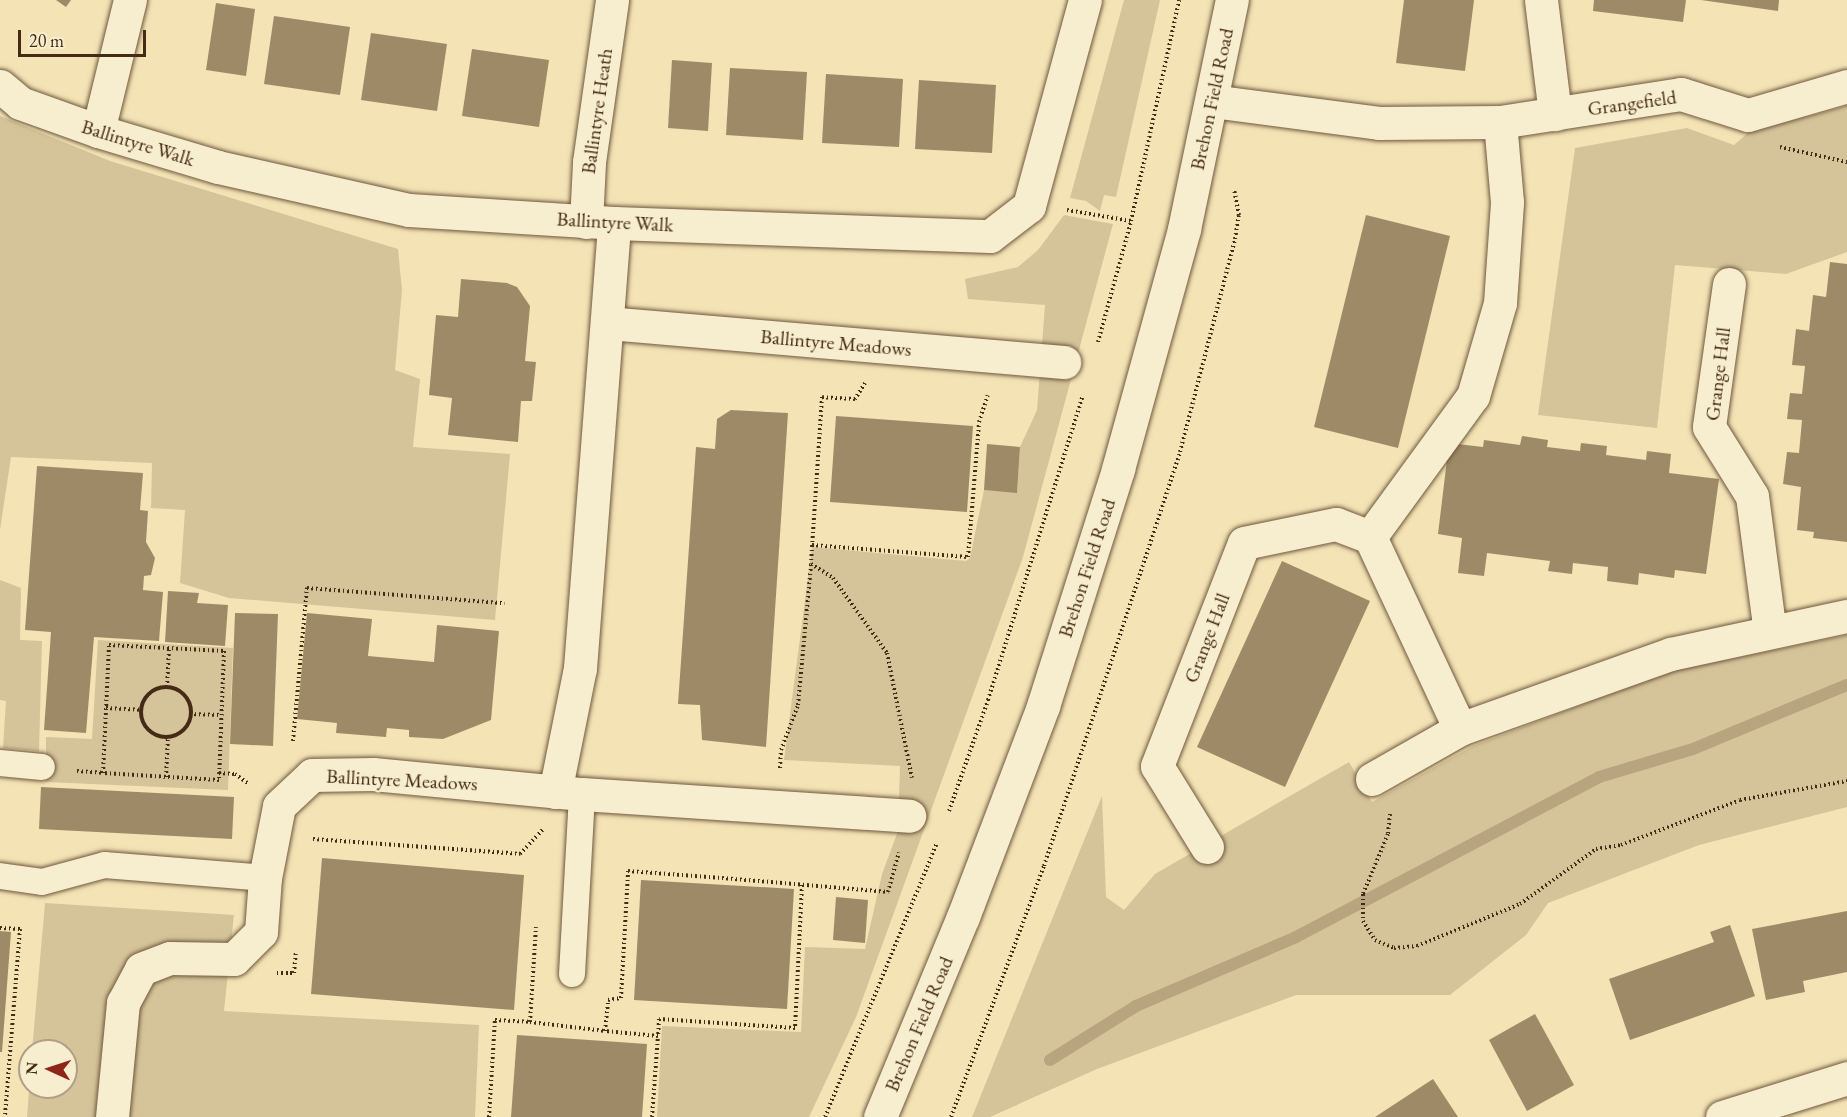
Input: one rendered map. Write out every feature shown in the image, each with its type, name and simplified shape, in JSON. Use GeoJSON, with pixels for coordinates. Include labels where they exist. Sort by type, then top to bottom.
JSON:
{"type":"FeatureCollection","features":[{"type":"Feature","properties":{"kind":"street"},"geometry":{"type":"LineString","coordinates":[[98,131],[130,0]]}},
{"type":"Feature","properties":{"kind":"street","name":"Ballintyre Heath"},"geometry":{"type":"LineString","coordinates":[[600,222],[588,162],[612,0]]}},
{"type":"Feature","properties":{"kind":"street","name":"Ballintyre Walk"},"geometry":{"type":"LineString","coordinates":[[0,86],[20,104],[98,131],[218,167],[409,210],[600,222],[990,236],[1029,206],[1085,0]]}},
{"type":"Feature","properties":{"kind":"street","name":"Brehon Field Road"},"geometry":{"type":"LineString","coordinates":[[880,1117],[963,917],[1043,706],[1154,349],[1212,101],[1232,0]]}},
{"type":"Feature","properties":{"kind":"street"},"geometry":{"type":"LineString","coordinates":[[1540,0],[1555,114]]}},
{"type":"Feature","properties":{"kind":"street","name":"Grangefield"},"geometry":{"type":"LineString","coordinates":[[1212,101],[1379,123],[1500,122],[1681,94],[1748,115],[1847,86]]}},
{"type":"Feature","properties":{"kind":"street"},"geometry":{"type":"LineString","coordinates":[[1460,729],[1370,537],[1473,396],[1500,303],[1507,202],[1500,122]]}},
{"type":"Feature","properties":{"kind":"street"},"geometry":{"type":"LineString","coordinates":[[563,802],[580,668],[608,323],[600,222]]}},
{"type":"Feature","properties":{"kind":"street","name":"Grange Hall"},"geometry":{"type":"LineString","coordinates":[[1729,284],[1709,427],[1752,496],[1770,632]]}},
{"type":"Feature","properties":{"kind":"street","name":"Ballintyre Meadows"},"geometry":{"type":"LineString","coordinates":[[608,323],[1064,362]]}},
{"type":"Feature","properties":{"kind":"street","name":"Grange Hall"},"geometry":{"type":"LineString","coordinates":[[1207,848],[1157,766],[1244,543],[1336,524],[1370,537]]}},
{"type":"Feature","properties":{"kind":"street"},"geometry":{"type":"LineString","coordinates":[[1373,778],[1460,729],[1671,654],[1847,616]]}},
{"type":"Feature","properties":{"kind":"street","name":"Ballintyre Meadows"},"geometry":{"type":"LineString","coordinates":[[112,1117],[123,1003],[141,969],[170,958],[234,959],[261,932],[265,878],[279,806],[312,775],[373,774],[563,802],[777,808],[909,816]]}},
{"type":"Feature","properties":{"kind":"street"},"geometry":{"type":"LineString","coordinates":[[1722,1117],[1847,1078]]}},
{"type":"Feature","properties":{"kind":"lane"},"geometry":{"type":"LineString","coordinates":[[0,764],[42,767]]}},
{"type":"Feature","properties":{"kind":"lane"},"geometry":{"type":"LineString","coordinates":[[563,802],[572,974]]}},
{"type":"Feature","properties":{"kind":"lane"},"geometry":{"type":"LineString","coordinates":[[0,876],[42,882],[105,865],[265,878]]}},
{"type":"Feature","properties":{"kind":"path"},"geometry":{"type":"LineString","coordinates":[[1096,347],[1131,221],[1179,0]]}},
{"type":"Feature","properties":{"kind":"path"},"geometry":{"type":"LineString","coordinates":[[1062,210],[1131,221]]}},
{"type":"Feature","properties":{"kind":"path"},"geometry":{"type":"LineString","coordinates":[[951,1117],[1044,866],[1180,452],[1235,239]]}},
{"type":"Feature","properties":{"kind":"path"},"geometry":{"type":"LineString","coordinates":[[777,808],[781,750],[798,705],[811,564],[822,397],[855,399],[870,375]]}},
{"type":"Feature","properties":{"kind":"path"},"geometry":{"type":"LineString","coordinates":[[812,544],[969,556],[979,422],[991,384]]}},
{"type":"Feature","properties":{"kind":"path"},"geometry":{"type":"LineString","coordinates":[[945,821],[988,700],[1083,393]]}},
{"type":"Feature","properties":{"kind":"path"},"geometry":{"type":"LineString","coordinates":[[605,1031],[608,1000],[621,998],[628,871],[888,892],[909,816],[912,764],[894,702],[887,653],[833,578],[811,564]]}},
{"type":"Feature","properties":{"kind":"path"},"geometry":{"type":"LineString","coordinates":[[292,751],[307,588],[504,603]]}},
{"type":"Feature","properties":{"kind":"path"},"geometry":{"type":"LineString","coordinates":[[109,645],[169,648],[224,651],[219,780],[103,773],[109,645]]}},
{"type":"Feature","properties":{"kind":"path"},"geometry":{"type":"LineString","coordinates":[[168,687],[169,648]]}},
{"type":"Feature","properties":{"kind":"path"},"geometry":{"type":"LineString","coordinates":[[168,687],[187,699],[190,714],[183,730],[168,736],[159,736],[146,726],[141,710],[152,690],[168,687]]}},
{"type":"Feature","properties":{"kind":"path"},"geometry":{"type":"LineString","coordinates":[[106,708],[141,710]]}},
{"type":"Feature","properties":{"kind":"path"},"geometry":{"type":"LineString","coordinates":[[190,714],[221,716]]}},
{"type":"Feature","properties":{"kind":"path"},"geometry":{"type":"LineString","coordinates":[[166,777],[168,736]]}},
{"type":"Feature","properties":{"kind":"path"},"geometry":{"type":"LineString","coordinates":[[219,773],[235,774],[257,789]]}},
{"type":"Feature","properties":{"kind":"path"},"geometry":{"type":"LineString","coordinates":[[1373,778],[1390,812],[1388,834],[1363,894],[1364,921],[1375,940],[1394,948],[1417,946],[1520,904],[1596,849],[1621,845],[1740,800],[1847,782]]}},
{"type":"Feature","properties":{"kind":"path"},"geometry":{"type":"LineString","coordinates":[[307,850],[308,839],[520,854],[563,802]]}},
{"type":"Feature","properties":{"kind":"path"},"geometry":{"type":"LineString","coordinates":[[825,1117],[941,832]]}},
{"type":"Feature","properties":{"kind":"path"},"geometry":{"type":"LineString","coordinates":[[652,1117],[658,1018],[795,1028],[802,885]]}},
{"type":"Feature","properties":{"kind":"path"},"geometry":{"type":"LineString","coordinates":[[530,1022],[537,916]]}},
{"type":"Feature","properties":{"kind":"path"},"geometry":{"type":"LineString","coordinates":[[0,927],[20,929],[5,1117]]}},
{"type":"Feature","properties":{"kind":"path"},"geometry":{"type":"LineString","coordinates":[[266,973],[294,973],[297,939]]}},
{"type":"Feature","properties":{"kind":"path"},"geometry":{"type":"LineString","coordinates":[[489,1117],[495,1020],[658,1036]]}},
{"type":"Feature","properties":{"kind":"shaded area"},"geometry":{"type":"Polygon","coordinates":[[[1124,0],[1160,0],[1116,197],[1104,195],[1100,211],[1086,201],[1070,198],[1124,0]]]}},
{"type":"Feature","properties":{"kind":"shaded area"},"geometry":{"type":"Polygon","coordinates":[[[1847,106],[1847,252],[1786,274],[1675,265],[1657,428],[1538,415],[1575,148],[1687,128],[1734,145],[1749,132],[1847,106]]]}},
{"type":"Feature","properties":{"kind":"shaded area"},"geometry":{"type":"Polygon","coordinates":[[[0,116],[110,161],[398,249],[402,290],[395,370],[420,379],[413,447],[510,454],[495,620],[229,598],[180,583],[185,510],[151,508],[152,463],[11,457],[0,530],[0,116]]]}},
{"type":"Feature","properties":{"kind":"shaded area"},"geometry":{"type":"Polygon","coordinates":[[[1064,215],[1113,224],[1023,557],[856,1017],[809,1117],[657,1117],[662,1026],[801,1032],[805,947],[865,949],[882,874],[898,831],[900,766],[784,760],[812,547],[966,561],[970,558],[984,490],[1017,492],[1020,447],[1037,410],[1045,305],[968,299],[965,279],[1018,267],[1038,250],[1064,215]]]}},
{"type":"Feature","properties":{"kind":"shaded area"},"geometry":{"type":"Polygon","coordinates":[[[0,580],[21,588],[20,640],[42,641],[39,751],[3,748],[6,701],[0,700],[0,580]]]}},
{"type":"Feature","properties":{"kind":"shaded area"},"geometry":{"type":"Polygon","coordinates":[[[1847,635],[1847,807],[1699,845],[1548,903],[1526,935],[1450,995],[1296,995],[1097,1069],[990,1117],[972,1117],[1102,796],[1106,897],[1124,910],[1155,874],[1349,762],[1372,802],[1473,746],[1668,672],[1847,635]]]}},
{"type":"Feature","properties":{"kind":"shaded area"},"geometry":{"type":"Polygon","coordinates":[[[98,640],[233,648],[228,790],[46,782],[46,737],[92,739],[98,640]]]}},
{"type":"Feature","properties":{"kind":"shaded area"},"geometry":{"type":"Polygon","coordinates":[[[45,903],[234,915],[224,1011],[479,1025],[475,1117],[27,1117],[28,1099],[78,1099],[78,1039],[33,1039],[45,903]]]}},
{"type":"Feature","properties":{"kind":"building"},"geometry":{"type":"Polygon","coordinates":[[[56,0],[71,0],[66,7],[56,0]]]}},
{"type":"Feature","properties":{"kind":"building"},"geometry":{"type":"Polygon","coordinates":[[[1404,0],[1474,0],[1465,71],[1396,63],[1404,0]]]}},
{"type":"Feature","properties":{"kind":"building"},"geometry":{"type":"Polygon","coordinates":[[[1594,0],[1686,0],[1683,22],[1593,11],[1594,0]]]}},
{"type":"Feature","properties":{"kind":"building"},"geometry":{"type":"Polygon","coordinates":[[[1701,0],[1779,0],[1778,11],[1701,0]]]}},
{"type":"Feature","properties":{"kind":"building"},"geometry":{"type":"Polygon","coordinates":[[[216,3],[255,9],[246,76],[206,70],[216,3]]]}},
{"type":"Feature","properties":{"kind":"building"},"geometry":{"type":"Polygon","coordinates":[[[274,16],[350,27],[340,95],[264,84],[274,16]]]}},
{"type":"Feature","properties":{"kind":"building"},"geometry":{"type":"Polygon","coordinates":[[[371,33],[447,44],[437,111],[361,100],[371,33]]]}},
{"type":"Feature","properties":{"kind":"building"},"geometry":{"type":"Polygon","coordinates":[[[472,49],[549,60],[539,127],[462,116],[472,49]]]}},
{"type":"Feature","properties":{"kind":"building"},"geometry":{"type":"Polygon","coordinates":[[[672,60],[712,63],[708,131],[668,128],[672,60]]]}},
{"type":"Feature","properties":{"kind":"building"},"geometry":{"type":"Polygon","coordinates":[[[730,68],[807,72],[803,140],[726,135],[730,68]]]}},
{"type":"Feature","properties":{"kind":"building"},"geometry":{"type":"Polygon","coordinates":[[[826,74],[903,79],[899,147],[822,143],[826,74]]]}},
{"type":"Feature","properties":{"kind":"building"},"geometry":{"type":"Polygon","coordinates":[[[919,80],[996,85],[992,153],[915,149],[919,80]]]}},
{"type":"Feature","properties":{"kind":"building"},"geometry":{"type":"Polygon","coordinates":[[[1366,215],[1450,236],[1398,448],[1314,427],[1366,215]]]}},
{"type":"Feature","properties":{"kind":"building"},"geometry":{"type":"Polygon","coordinates":[[[1830,262],[1847,264],[1847,542],[1813,538],[1814,532],[1797,530],[1801,487],[1783,484],[1787,452],[1799,453],[1802,420],[1787,419],[1790,393],[1802,394],[1805,366],[1792,365],[1796,329],[1809,331],[1813,295],[1826,297],[1830,262]]]}},
{"type":"Feature","properties":{"kind":"building"},"geometry":{"type":"Polygon","coordinates":[[[461,279],[507,283],[517,287],[530,306],[525,361],[536,362],[532,401],[521,401],[518,442],[448,435],[452,398],[429,395],[436,315],[458,317],[461,279]]]}},
{"type":"Feature","properties":{"kind":"building"},"geometry":{"type":"Polygon","coordinates":[[[731,410],[788,413],[766,747],[702,740],[700,705],[678,704],[696,447],[715,449],[717,419],[731,410]]]}},
{"type":"Feature","properties":{"kind":"building"},"geometry":{"type":"Polygon","coordinates":[[[836,416],[973,426],[967,512],[830,502],[836,416]]]}},
{"type":"Feature","properties":{"kind":"building"},"geometry":{"type":"Polygon","coordinates":[[[1522,436],[1548,440],[1547,447],[1580,451],[1581,443],[1607,446],[1606,455],[1646,460],[1647,451],[1671,454],[1669,473],[1719,479],[1706,574],[1675,570],[1674,578],[1639,573],[1638,585],[1607,581],[1608,567],[1573,563],[1572,574],[1548,571],[1550,561],[1487,553],[1484,576],[1458,573],[1462,538],[1438,534],[1449,443],[1483,447],[1484,440],[1520,445],[1522,436]]]}},
{"type":"Feature","properties":{"kind":"building"},"geometry":{"type":"Polygon","coordinates":[[[987,444],[1020,447],[1017,493],[984,490],[987,444]]]}},
{"type":"Feature","properties":{"kind":"building"},"geometry":{"type":"Polygon","coordinates":[[[37,466],[143,473],[140,510],[148,511],[146,542],[155,558],[151,575],[144,576],[143,590],[163,592],[159,641],[94,637],[86,733],[44,730],[51,632],[25,630],[37,466]]]}},
{"type":"Feature","properties":{"kind":"building"},"geometry":{"type":"Polygon","coordinates":[[[1282,561],[1370,601],[1285,787],[1197,747],[1282,561]]]}},
{"type":"Feature","properties":{"kind":"building"},"geometry":{"type":"Polygon","coordinates":[[[168,591],[199,593],[197,603],[228,605],[225,646],[165,642],[168,591]]]}},
{"type":"Feature","properties":{"kind":"building"},"geometry":{"type":"Polygon","coordinates":[[[235,613],[278,614],[273,746],[230,744],[235,613]]]}},
{"type":"Feature","properties":{"kind":"building"},"geometry":{"type":"Polygon","coordinates":[[[307,613],[372,619],[368,656],[434,662],[437,625],[499,631],[491,720],[443,739],[409,737],[409,730],[387,728],[386,737],[336,733],[337,723],[297,719],[307,613]]]}},
{"type":"Feature","properties":{"kind":"building"},"geometry":{"type":"Polygon","coordinates":[[[41,787],[234,797],[232,839],[39,829],[41,787]]]}},
{"type":"Feature","properties":{"kind":"building"},"geometry":{"type":"Polygon","coordinates":[[[322,858],[524,875],[514,1010],[311,994],[322,858]]]}},
{"type":"Feature","properties":{"kind":"building"},"geometry":{"type":"Polygon","coordinates":[[[641,880],[794,889],[787,1009],[634,1000],[641,880]]]}},
{"type":"Feature","properties":{"kind":"building"},"geometry":{"type":"Polygon","coordinates":[[[836,897],[868,900],[865,943],[833,940],[836,897]]]}},
{"type":"Feature","properties":{"kind":"building"},"geometry":{"type":"Polygon","coordinates":[[[1847,911],[1847,972],[1803,981],[1805,992],[1766,1000],[1752,929],[1847,911]]]}},
{"type":"Feature","properties":{"kind":"building"},"geometry":{"type":"Polygon","coordinates":[[[1730,925],[1755,996],[1630,1040],[1609,979],[1714,942],[1710,932],[1730,925]]]}},
{"type":"Feature","properties":{"kind":"building"},"geometry":{"type":"Polygon","coordinates":[[[0,931],[11,932],[2,1052],[0,1052],[0,931]]]}},
{"type":"Feature","properties":{"kind":"building"},"geometry":{"type":"Polygon","coordinates":[[[1535,1014],[1574,1085],[1527,1111],[1489,1040],[1535,1014]]]}},
{"type":"Feature","properties":{"kind":"building"},"geometry":{"type":"Polygon","coordinates":[[[517,1035],[647,1044],[642,1117],[511,1117],[517,1035]]]}},
{"type":"Feature","properties":{"kind":"building"},"geometry":{"type":"Polygon","coordinates":[[[1433,1079],[1458,1117],[1375,1117],[1433,1079]]]}},
{"type":"Feature","properties":{"kind":"waterway"},"geometry":{"type":"LineString","coordinates":[[1050,1060],[1136,1006],[1296,937],[1599,777],[1693,749],[1847,685]]}}]}
